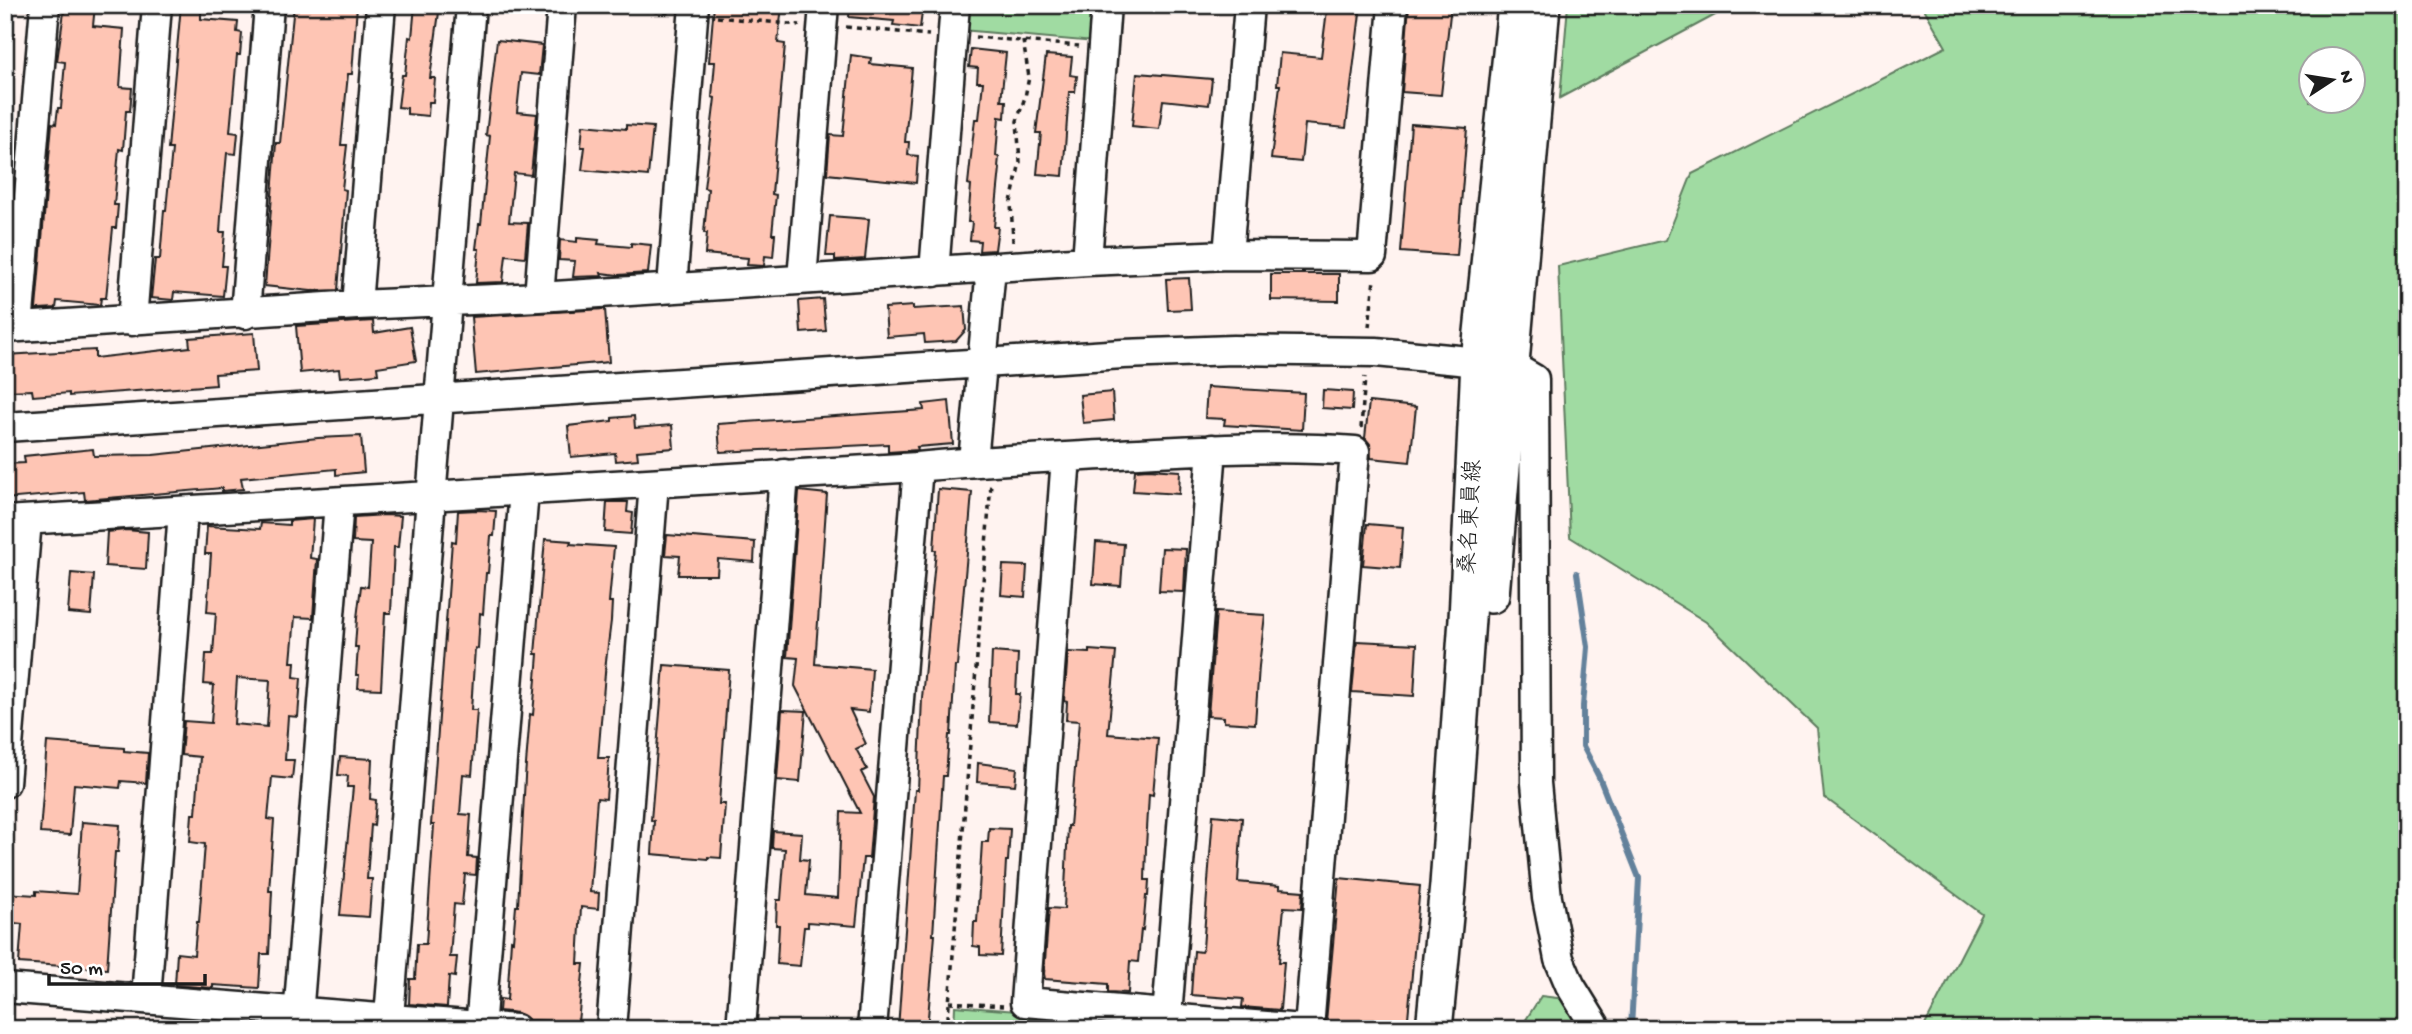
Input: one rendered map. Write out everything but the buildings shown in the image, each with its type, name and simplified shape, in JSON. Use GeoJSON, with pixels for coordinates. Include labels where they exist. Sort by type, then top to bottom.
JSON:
{"type":"FeatureCollection","features":[{"type":"Feature","properties":{"kind":"main road","name":"桑名東員線"},"geometry":{"type":"LineString","coordinates":[[1458,1029],[1516,5]]}},
{"type":"Feature","properties":{"kind":"main road","name":"桑名東員線"},"geometry":{"type":"LineString","coordinates":[[1494,363],[1528,172],[1542,5]]}},
{"type":"Feature","properties":{"kind":"main road"},"geometry":{"type":"LineString","coordinates":[[1434,1029],[1448,885],[1467,619],[1478,565],[1494,363]]}},
{"type":"Feature","properties":{"kind":"street"},"geometry":{"type":"LineString","coordinates":[[45,5],[12,327],[357,305],[539,297],[1087,261],[1228,255],[1372,256],[1393,5]]}},
{"type":"Feature","properties":{"kind":"street"},"geometry":{"type":"LineString","coordinates":[[132,321],[157,5]]}},
{"type":"Feature","properties":{"kind":"street"},"geometry":{"type":"LineString","coordinates":[[245,313],[269,5]]}},
{"type":"Feature","properties":{"kind":"street"},"geometry":{"type":"LineString","coordinates":[[357,305],[382,5]]}},
{"type":"Feature","properties":{"kind":"street"},"geometry":{"type":"LineString","coordinates":[[389,1023],[471,5]]}},
{"type":"Feature","properties":{"kind":"street"},"geometry":{"type":"LineString","coordinates":[[539,297],[562,5]]}},
{"type":"Feature","properties":{"kind":"street"},"geometry":{"type":"LineString","coordinates":[[934,272],[955,5]]}},
{"type":"Feature","properties":{"kind":"street"},"geometry":{"type":"LineString","coordinates":[[1087,261],[1106,5]]}},
{"type":"Feature","properties":{"kind":"street"},"geometry":{"type":"LineString","coordinates":[[1228,255],[1249,5]]}},
{"type":"Feature","properties":{"kind":"street"},"geometry":{"type":"LineString","coordinates":[[672,287],[694,10]]}},
{"type":"Feature","properties":{"kind":"street"},"geometry":{"type":"LineString","coordinates":[[802,279],[824,16]]}},
{"type":"Feature","properties":{"kind":"street"},"geometry":{"type":"LineString","coordinates":[[983,461],[984,363],[1001,267]]}},
{"type":"Feature","properties":{"kind":"street"},"geometry":{"type":"LineString","coordinates":[[5,427],[1123,354],[1233,350],[1367,351],[1494,363],[1534,379],[1536,783],[1547,898],[1559,959],[1570,985],[1597,1029]]}},
{"type":"Feature","properties":{"kind":"street"},"geometry":{"type":"LineString","coordinates":[[5,783],[16,521],[1212,449],[1310,448],[1355,451],[1309,1029]]}},
{"type":"Feature","properties":{"kind":"street"},"geometry":{"type":"LineString","coordinates":[[1167,1020],[1212,449]]}},
{"type":"Feature","properties":{"kind":"street"},"geometry":{"type":"LineString","coordinates":[[1066,457],[1025,1002],[1167,1020],[1303,1029]]}},
{"type":"Feature","properties":{"kind":"street"},"geometry":{"type":"LineString","coordinates":[[872,1029],[918,467]]}},
{"type":"Feature","properties":{"kind":"street"},"geometry":{"type":"LineString","coordinates":[[741,1029],[784,474]]}},
{"type":"Feature","properties":{"kind":"street"},"geometry":{"type":"LineString","coordinates":[[611,1029],[654,482]]}},
{"type":"Feature","properties":{"kind":"street"},"geometry":{"type":"LineString","coordinates":[[480,1027],[524,491]]}},
{"type":"Feature","properties":{"kind":"street"},"geometry":{"type":"LineString","coordinates":[[298,1020],[339,502]]}},
{"type":"Feature","properties":{"kind":"street"},"geometry":{"type":"LineString","coordinates":[[146,998],[183,511]]}},
{"type":"Feature","properties":{"kind":"street"},"geometry":{"type":"LineString","coordinates":[[5,988],[146,998],[298,1020],[516,1029]]}},
{"type":"Feature","properties":{"kind":"path"},"geometry":{"type":"LineString","coordinates":[[594,5],[824,16],[831,25],[952,37],[1102,47]]}},
{"type":"Feature","properties":{"kind":"path"},"geometry":{"type":"LineString","coordinates":[[1001,267],[1013,232],[1010,213],[1020,162],[1017,121],[1029,77],[1023,41]]}},
{"type":"Feature","properties":{"kind":"path"},"geometry":{"type":"LineString","coordinates":[[947,1029],[983,461]]}},
{"type":"Feature","properties":{"kind":"path"},"geometry":{"type":"LineString","coordinates":[[949,1002],[1016,1007],[1025,1002]]}},
{"type":"Feature","properties":{"kind":"green space"},"geometry":{"type":"Polygon","coordinates":[[[964,5],[1097,5],[1094,42],[962,30],[964,5]]]}},
{"type":"Feature","properties":{"kind":"green space"},"geometry":{"type":"Polygon","coordinates":[[[1568,5],[1734,5],[1560,98],[1568,5]]]}},
{"type":"Feature","properties":{"kind":"green space"},"geometry":{"type":"Polygon","coordinates":[[[1922,5],[2407,5],[2407,1029],[1923,1029],[1982,914],[1824,797],[1817,728],[1706,622],[1570,537],[1558,266],[1666,240],[1692,174],[1946,47],[1922,5]]]}},
{"type":"Feature","properties":{"kind":"green space"},"geometry":{"type":"Polygon","coordinates":[[[1541,996],[1573,1000],[1591,1029],[1520,1029],[1541,996]]]}},
{"type":"Feature","properties":{"kind":"green space"},"geometry":{"type":"Polygon","coordinates":[[[955,1006],[1151,1022],[1155,1029],[954,1029],[955,1006]]]}},
{"type":"Feature","properties":{"kind":"waterway"},"geometry":{"type":"LineString","coordinates":[[1577,573],[1588,647],[1583,746],[1599,777],[1639,878],[1631,1029]]}}]}
